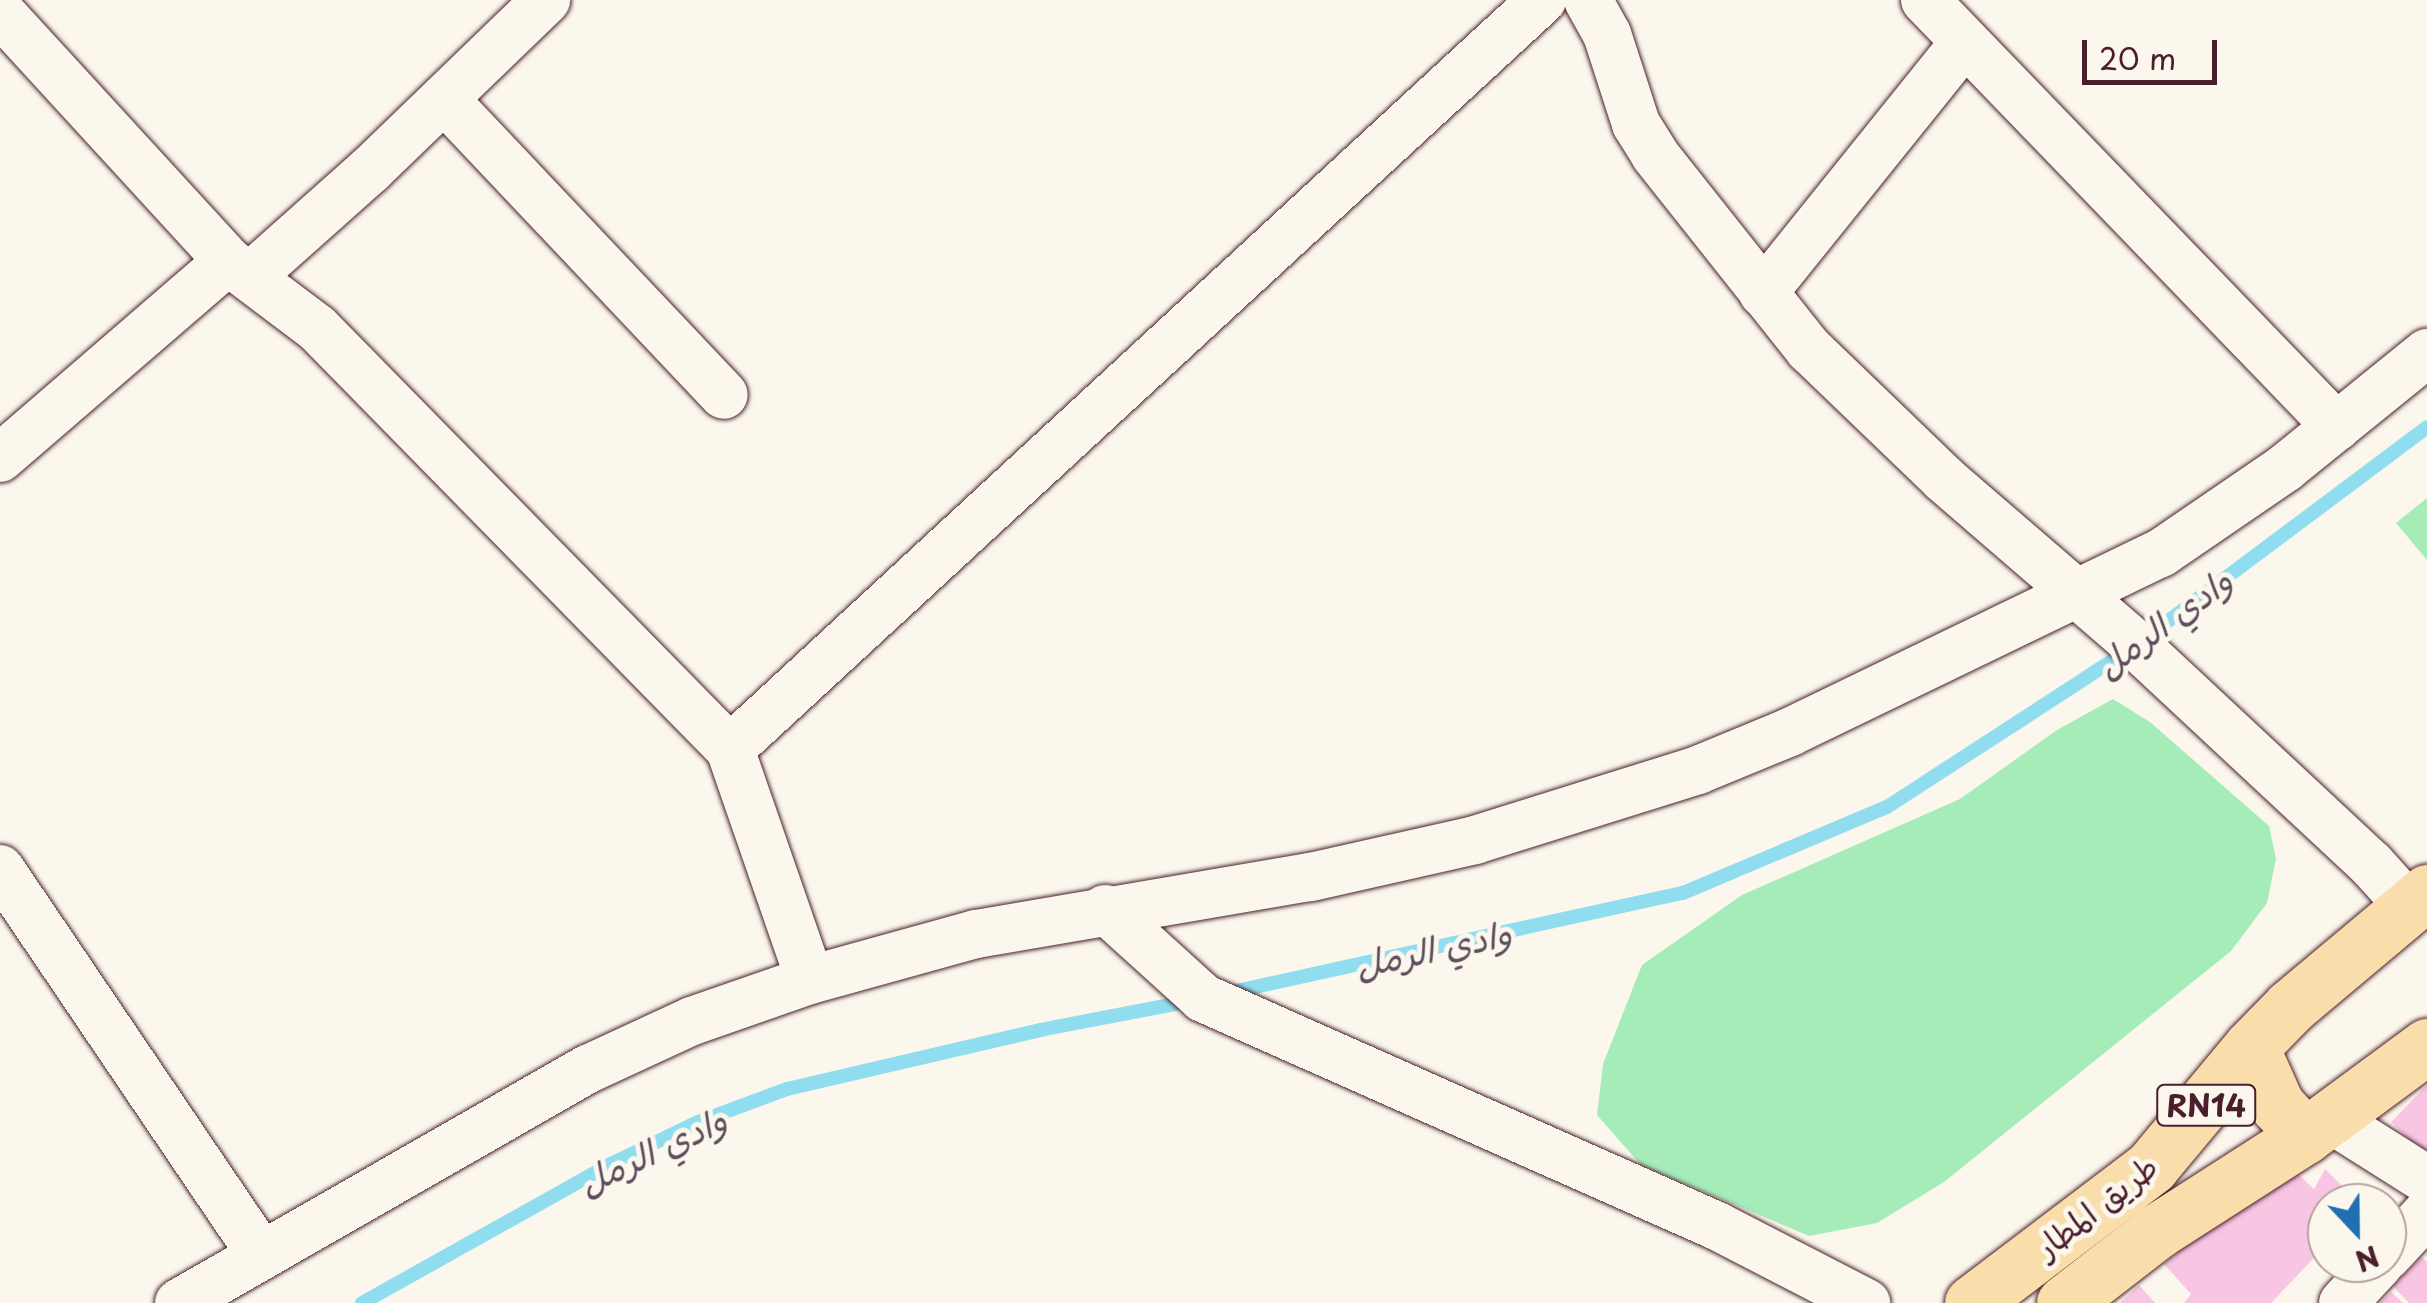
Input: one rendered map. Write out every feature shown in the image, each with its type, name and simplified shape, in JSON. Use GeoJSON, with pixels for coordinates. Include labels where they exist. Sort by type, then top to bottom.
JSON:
{"type":"FeatureCollection","features":[{"type":"Feature","properties":{"kind":"main road","name":"طريق المطار"},"geometry":{"type":"LineString","coordinates":[[1972,1303],[2151,1167],[2202,1111],[2251,1046],[2418,899]]}},
{"type":"Feature","properties":{"kind":"main road"},"geometry":{"type":"LineString","coordinates":[[2251,1046],[2277,1105],[2317,1127]]}},
{"type":"Feature","properties":{"kind":"main road","name":"طريق المطار"},"geometry":{"type":"LineString","coordinates":[[2064,1303],[2157,1231],[2317,1127],[2427,1046]]}},
{"type":"Feature","properties":{"kind":"street"},"geometry":{"type":"LineString","coordinates":[[0,458],[240,268],[444,99],[546,0]]}},
{"type":"Feature","properties":{"kind":"street"},"geometry":{"type":"LineString","coordinates":[[730,750],[1542,0]]}},
{"type":"Feature","properties":{"kind":"street"},"geometry":{"type":"LineString","coordinates":[[1588,0],[1607,34],[1636,124],[1809,349],[1944,480],[2080,594],[2371,864],[2418,899]]}},
{"type":"Feature","properties":{"kind":"street"},"geometry":{"type":"LineString","coordinates":[[1925,0],[2337,427]]}},
{"type":"Feature","properties":{"kind":"street"},"geometry":{"type":"LineString","coordinates":[[0,12],[240,268],[317,328],[730,750],[810,980]]}},
{"type":"Feature","properties":{"kind":"street"},"geometry":{"type":"LineString","coordinates":[[1763,293],[1965,42]]}},
{"type":"Feature","properties":{"kind":"street"},"geometry":{"type":"LineString","coordinates":[[444,99],[724,395]]}},
{"type":"Feature","properties":{"kind":"street"},"geometry":{"type":"LineString","coordinates":[[179,1303],[588,1070],[692,1021],[810,980],[976,934],[1391,861],[1583,809],[1790,732],[2161,553],[2221,515],[2427,353]]}},
{"type":"Feature","properties":{"kind":"street"},"geometry":{"type":"LineString","coordinates":[[0,869],[262,1256]]}},
{"type":"Feature","properties":{"kind":"street"},"geometry":{"type":"LineString","coordinates":[[1105,909],[1203,998],[1717,1226],[1866,1303]]}},
{"type":"Feature","properties":{"kind":"street"},"geometry":{"type":"LineString","coordinates":[[2317,1127],[2427,1180]]}},
{"type":"Feature","properties":{"kind":"street"},"geometry":{"type":"LineString","coordinates":[[2407,1234],[2427,1213]]}},
{"type":"Feature","properties":{"kind":"street"},"geometry":{"type":"LineString","coordinates":[[2343,1303],[2362,1283]]}},
{"type":"Feature","properties":{"kind":"green space"},"geometry":{"type":"Polygon","coordinates":[[[2427,498],[2427,560],[2396,523],[2427,498]]]}},
{"type":"Feature","properties":{"kind":"green space"},"geometry":{"type":"Polygon","coordinates":[[[2113,699],[2150,722],[2269,826],[2276,859],[2267,903],[2231,951],[1944,1182],[1877,1223],[1809,1236],[1641,1165],[1597,1115],[1603,1064],[1642,965],[1742,895],[1960,799],[2057,730],[2113,699]]]}},
{"type":"Feature","properties":{"kind":"building"},"geometry":{"type":"Polygon","coordinates":[[[2427,1085],[2427,1157],[2391,1122],[2427,1085]]]}},
{"type":"Feature","properties":{"kind":"building"},"geometry":{"type":"Polygon","coordinates":[[[2285,1162],[2308,1183],[2307,1265],[2271,1303],[2184,1303],[2191,1294],[2164,1264],[2285,1162]]]}},
{"type":"Feature","properties":{"kind":"building"},"geometry":{"type":"Polygon","coordinates":[[[2325,1169],[2339,1183],[2317,1183],[2325,1169]]]}},
{"type":"Feature","properties":{"kind":"building"},"geometry":{"type":"Polygon","coordinates":[[[2422,1257],[2427,1262],[2427,1303],[2409,1303],[2393,1286],[2407,1283],[2407,1272],[2422,1257]]]}},
{"type":"Feature","properties":{"kind":"building"},"geometry":{"type":"Polygon","coordinates":[[[2139,1285],[2155,1303],[2120,1303],[2139,1285]]]}},
{"type":"Feature","properties":{"kind":"building"},"geometry":{"type":"Polygon","coordinates":[[[2391,1292],[2403,1303],[2380,1303],[2391,1292]]]}},
{"type":"Feature","properties":{"kind":"waterway","name":"وادي الرمل"},"geometry":{"type":"LineString","coordinates":[[1227,993],[1683,893],[1887,807],[2136,645],[2427,427]]}},
{"type":"Feature","properties":{"kind":"waterway","name":"وادي الرمل"},"geometry":{"type":"LineString","coordinates":[[362,1303],[611,1164],[698,1122],[787,1089],[1040,1030],[1191,1001]]}}]}
